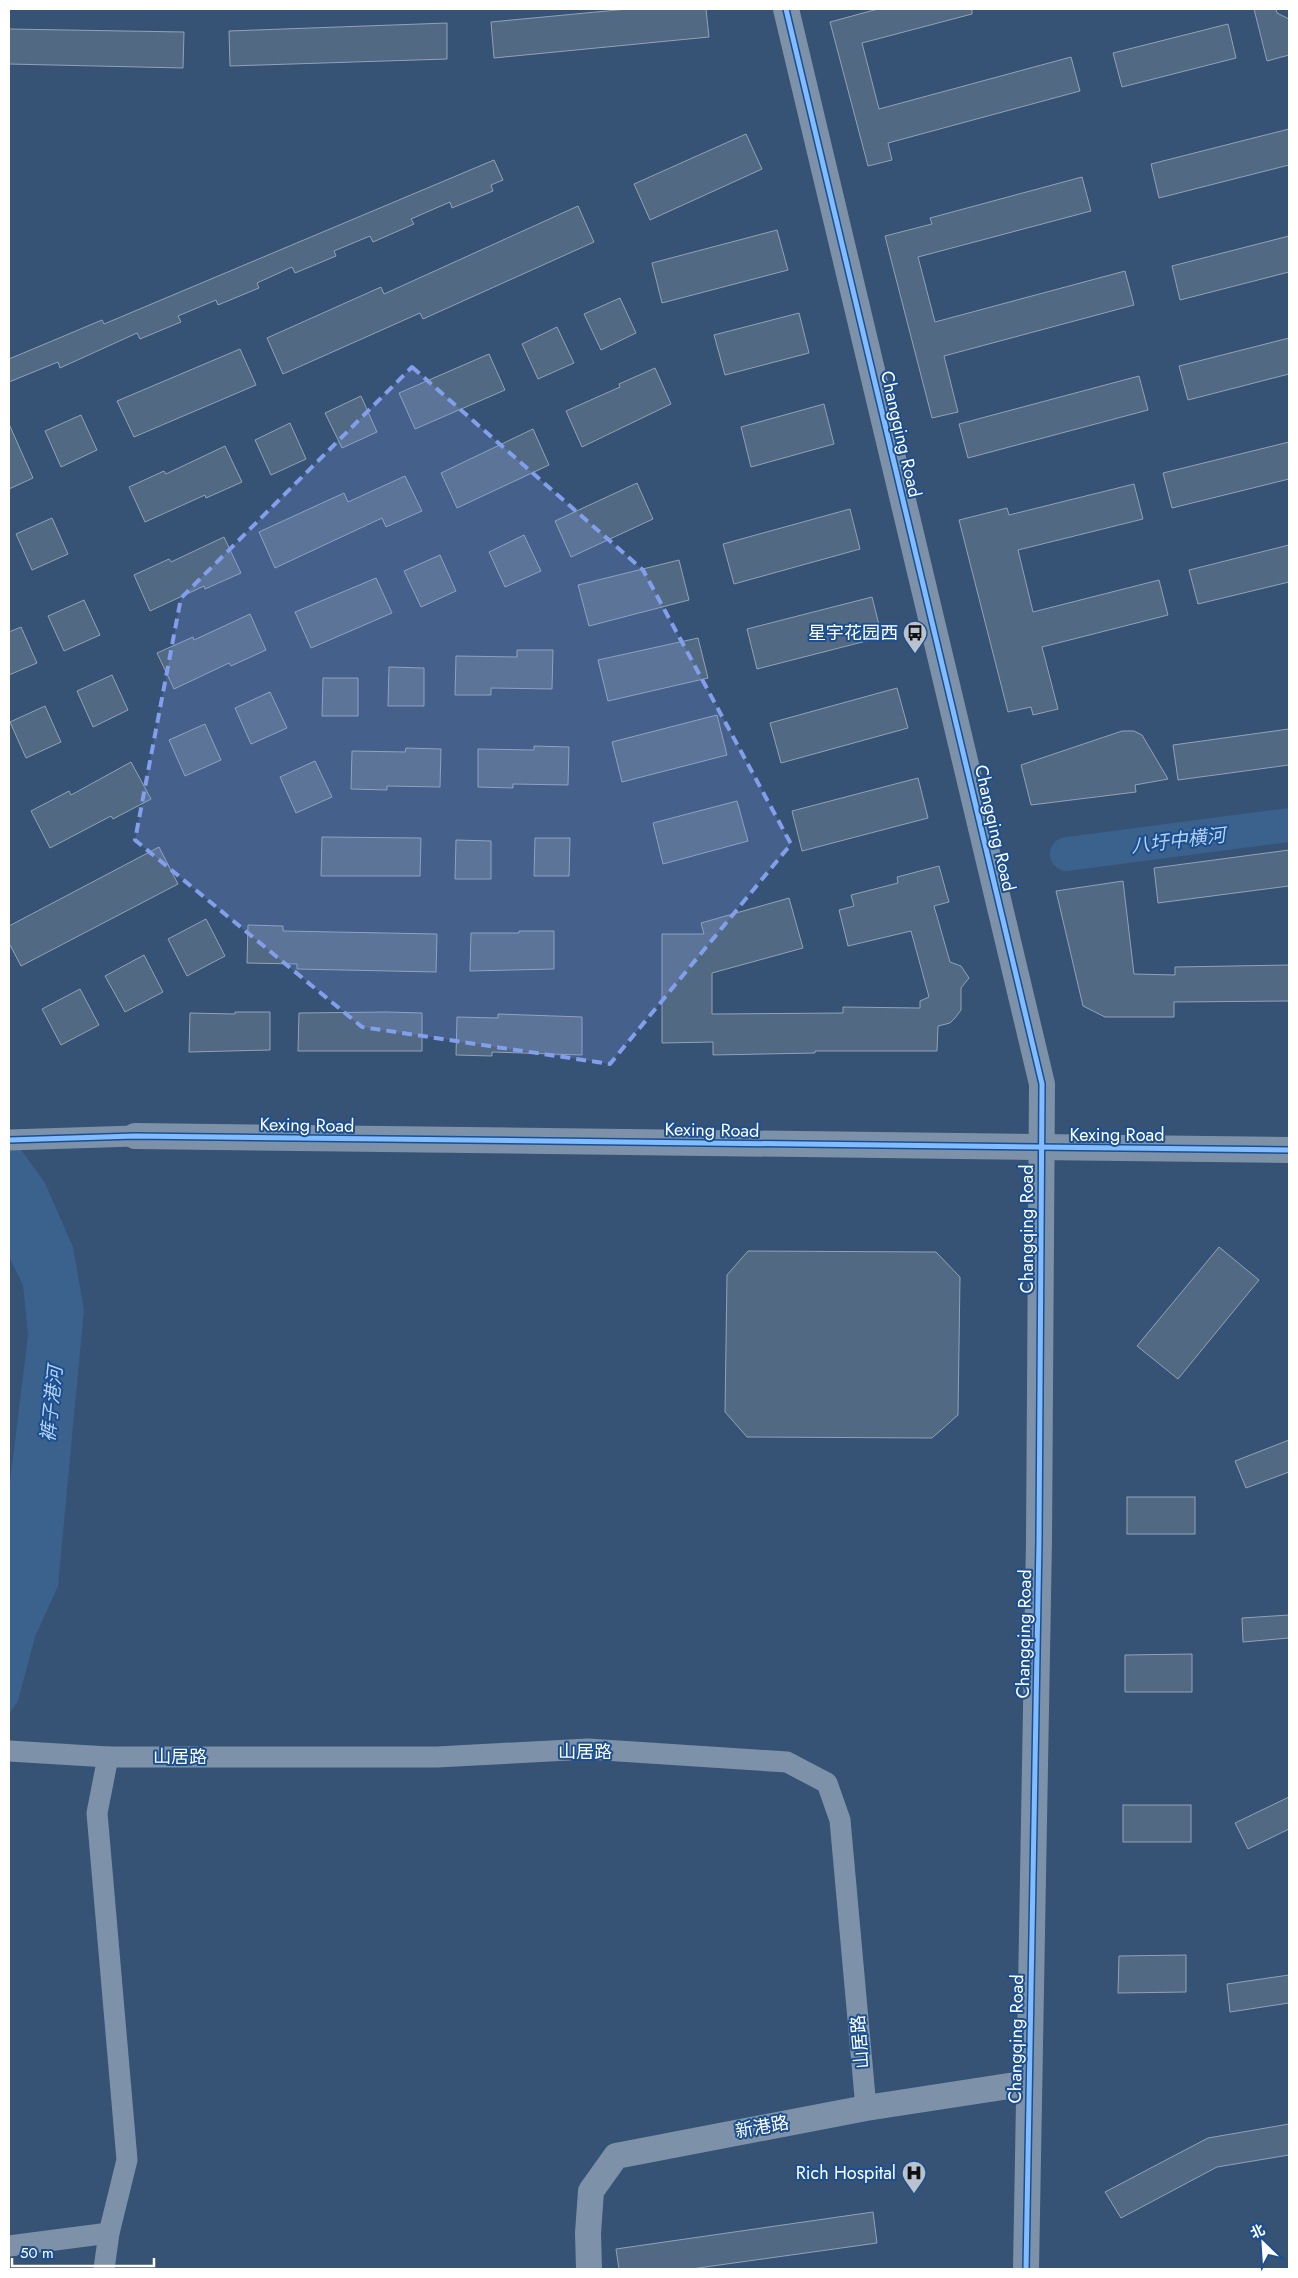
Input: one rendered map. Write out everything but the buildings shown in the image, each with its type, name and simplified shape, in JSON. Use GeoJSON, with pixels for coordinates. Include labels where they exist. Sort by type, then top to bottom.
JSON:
{"type":"FeatureCollection","features":[{"type":"Feature","properties":{"kind":"street","name":"Changqing Road"},"geometry":{"type":"LineString","coordinates":[[786,9],[1042,1084],[1039,1541],[1026,2269]]}},
{"type":"Feature","properties":{"kind":"street","name":"Kexing Road"},"geometry":{"type":"LineString","coordinates":[[135,1136],[1289,1150]]}},
{"type":"Feature","properties":{"kind":"street"},"geometry":{"type":"LineString","coordinates":[[9,1140],[135,1136]]}},
{"type":"Feature","properties":{"kind":"street","name":"山居路"},"geometry":{"type":"LineString","coordinates":[[10,1752],[108,1757],[436,1757],[588,1749],[787,1762],[827,1783],[840,1820],[866,2108]]}},
{"type":"Feature","properties":{"kind":"street"},"geometry":{"type":"LineString","coordinates":[[104,2269],[108,2233],[127,2160],[97,1813],[108,1757]]}},
{"type":"Feature","properties":{"kind":"street","name":"新港路"},"geometry":{"type":"LineString","coordinates":[[589,2269],[588,2233],[591,2191],[616,2156],[866,2108],[1029,2083]]}},
{"type":"Feature","properties":{"kind":"street"},"geometry":{"type":"LineString","coordinates":[[9,2246],[108,2233]]}},
{"type":"Feature","properties":{"kind":"highlighted area"},"geometry":{"type":"Polygon","coordinates":[[[412,367],[643,570],[791,844],[610,1064],[362,1027],[135,840],[181,598],[412,367]]]}},
{"type":"Feature","properties":{"kind":"water","name":"裤子港河"},"geometry":{"type":"Polygon","coordinates":[[[9,1133],[45,1183],[73,1247],[84,1310],[58,1586],[35,1637],[18,1701],[9,1714],[9,1490],[28,1335],[23,1285],[9,1257],[9,1133]]]}},
{"type":"Feature","properties":{"kind":"waterway","name":"八圩中横河"},"geometry":{"type":"LineString","coordinates":[[1067,854],[1289,825]]}},
{"type":"Feature","properties":{"kind":"cycle path"},"geometry":{"type":"LineString","coordinates":[[786,9],[1042,1084],[1039,1541],[1026,2269]]}},
{"type":"Feature","properties":{"kind":"cycle path"},"geometry":{"type":"LineString","coordinates":[[9,1140],[135,1136],[1289,1150]]}},
{"type":"Feature","properties":{"kind":"place","name":"星宇花园西"},"geometry":{"type":"Point","coordinates":[915,654]}},
{"type":"Feature","properties":{"kind":"place","name":"Rich Hospital"},"geometry":{"type":"Point","coordinates":[914,2194]}}]}
